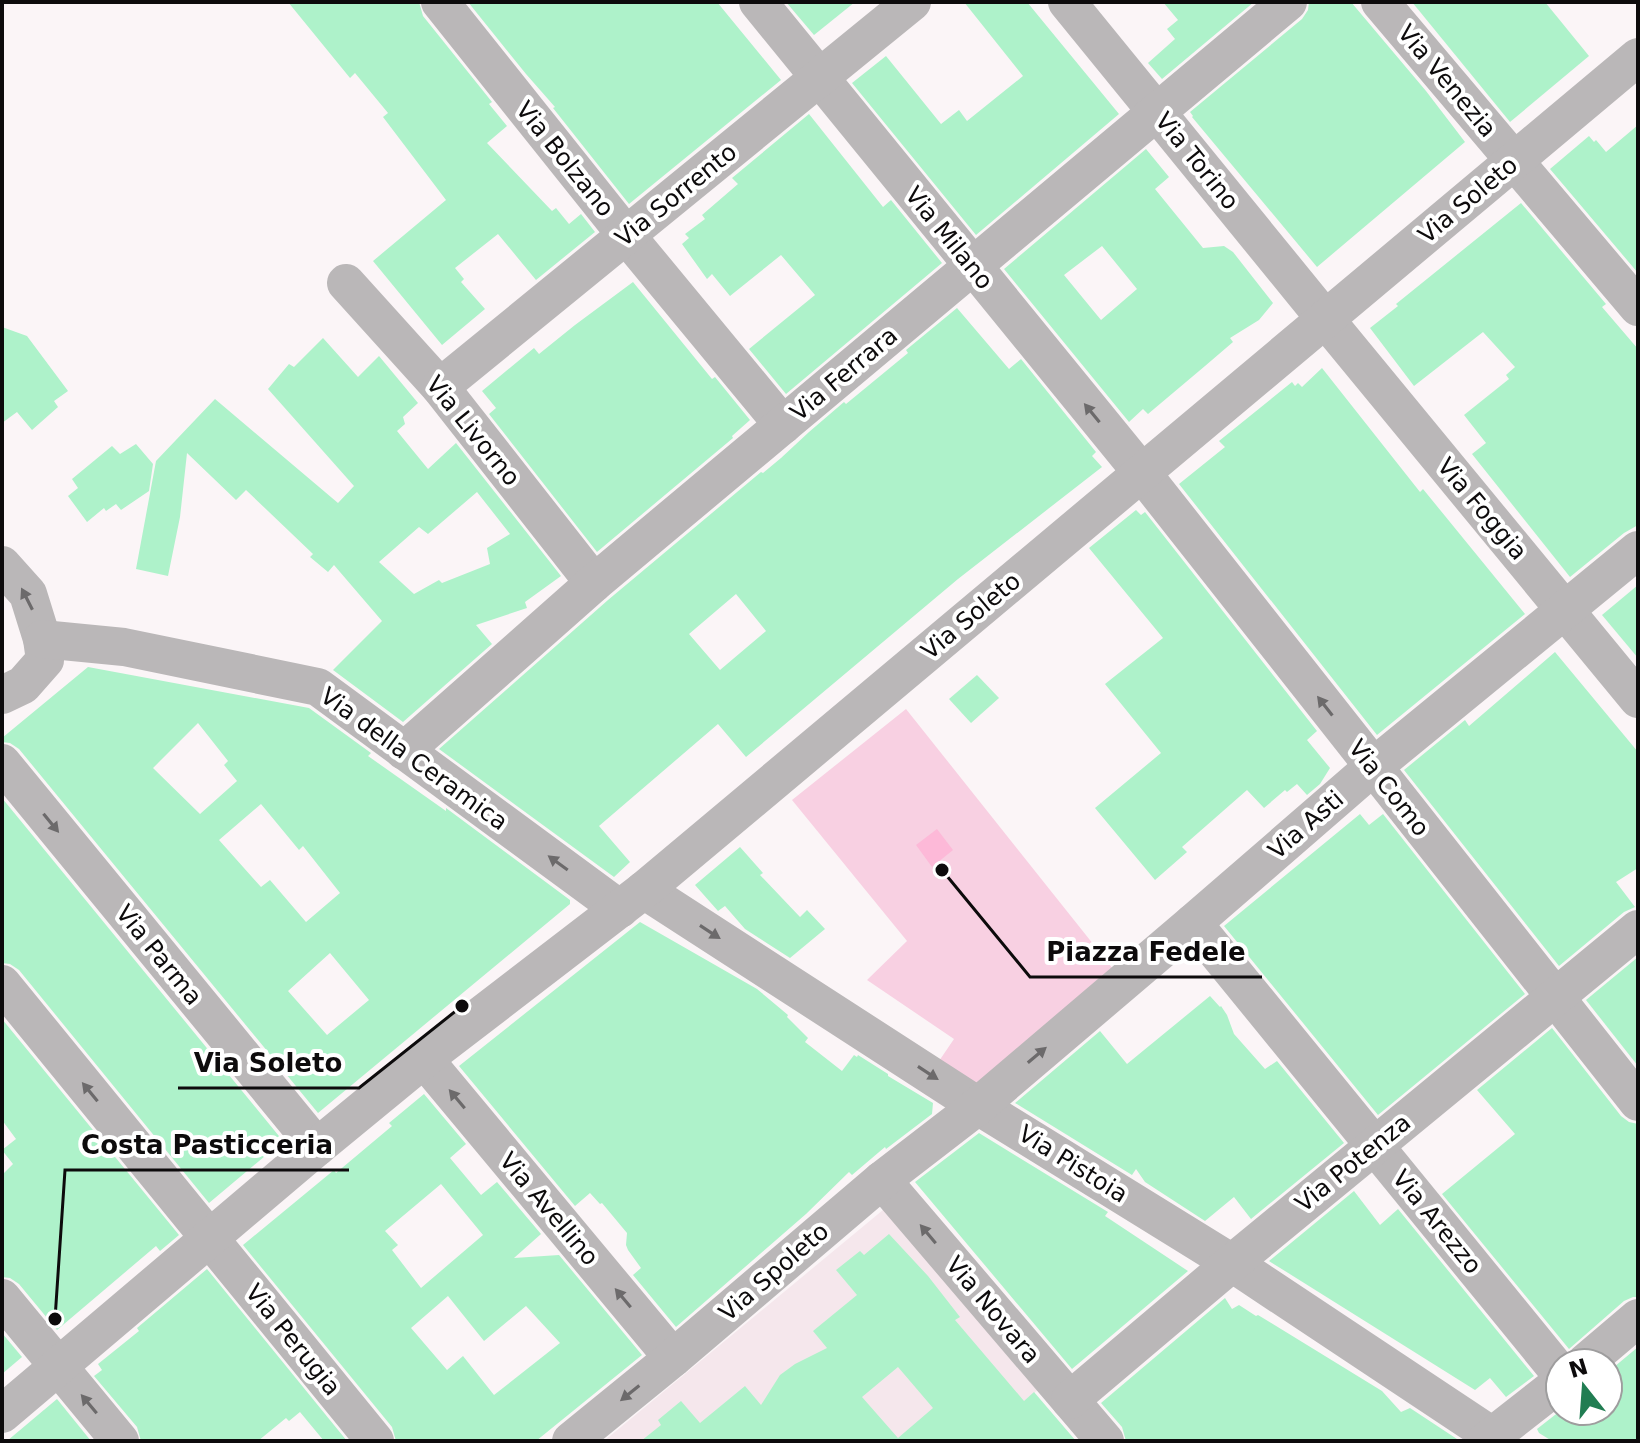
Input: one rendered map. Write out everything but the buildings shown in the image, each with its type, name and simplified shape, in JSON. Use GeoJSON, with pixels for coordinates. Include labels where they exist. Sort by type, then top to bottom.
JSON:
{"type":"FeatureCollection","features":[{"type":"Feature","properties":{"kind":"street","name":"Via Bolzano"},"geometry":{"type":"LineString","coordinates":[[440,2],[783,425]]}},
{"type":"Feature","properties":{"kind":"street","name":"Via Milano"},"geometry":{"type":"LineString","coordinates":[[758,2],[1142,473]]}},
{"type":"Feature","properties":{"kind":"street","name":"Via Sorrento"},"geometry":{"type":"LineString","coordinates":[[440,387],[912,2]]}},
{"type":"Feature","properties":{"kind":"street","name":"Via Torino"},"geometry":{"type":"LineString","coordinates":[[1067,2],[1326,320]]}},
{"type":"Feature","properties":{"kind":"street","name":"Via Ferrara"},"geometry":{"type":"LineString","coordinates":[[404,751],[594,583],[1288,2]]}},
{"type":"Feature","properties":{"kind":"street","name":"Via Venezia"},"geometry":{"type":"LineString","coordinates":[[1380,2],[1638,307]]}},
{"type":"Feature","properties":{"kind":"street","name":"Via Soleto"},"geometry":{"type":"LineString","coordinates":[[2,1414],[424,1059],[632,899],[1638,57]]}},
{"type":"Feature","properties":{"kind":"street","name":"Via Livorno"},"geometry":{"type":"LineString","coordinates":[[346,283],[440,387],[594,583]]}},
{"type":"Feature","properties":{"kind":"street","name":"Via Foggia"},"geometry":{"type":"LineString","coordinates":[[1326,320],[1638,699]]}},
{"type":"Feature","properties":{"kind":"street","name":"Via Como"},"geometry":{"type":"LineString","coordinates":[[1142,473],[1638,1102]]}},
{"type":"Feature","properties":{"kind":"street","name":"Via Asti"},"geometry":{"type":"LineString","coordinates":[[978,1106],[1373,767],[1638,550]]}},
{"type":"Feature","properties":{"kind":"street"},"geometry":{"type":"LineString","coordinates":[[2,565],[28,594],[45,660],[23,685],[2,695]]}},
{"type":"Feature","properties":{"kind":"street","name":"Via della Ceramica"},"geometry":{"type":"LineString","coordinates":[[42,639],[124,647],[318,687],[404,751],[632,899]]}},
{"type":"Feature","properties":{"kind":"street","name":"Via Parma"},"geometry":{"type":"LineString","coordinates":[[2,763],[317,1147]]}},
{"type":"Feature","properties":{"kind":"street","name":"Via Pistoia"},"geometry":{"type":"LineString","coordinates":[[632,899],[978,1106],[1232,1263],[1493,1439]]}},
{"type":"Feature","properties":{"kind":"street","name":"Via Arezzo"},"geometry":{"type":"LineString","coordinates":[[1193,923],[1544,1353]]}},
{"type":"Feature","properties":{"kind":"street","name":"Via Potenza"},"geometry":{"type":"LineString","coordinates":[[1070,1400],[1638,929]]}},
{"type":"Feature","properties":{"kind":"street","name":"Via Perugia"},"geometry":{"type":"LineString","coordinates":[[2,984],[375,1441]]}},
{"type":"Feature","properties":{"kind":"street","name":"Via Avellino"},"geometry":{"type":"LineString","coordinates":[[424,1059],[673,1358]]}},
{"type":"Feature","properties":{"kind":"street","name":"Via Spoleto"},"geometry":{"type":"LineString","coordinates":[[571,1441],[882,1180],[978,1106]]}},
{"type":"Feature","properties":{"kind":"street","name":"Via Novara"},"geometry":{"type":"LineString","coordinates":[[882,1180],[1105,1441]]}},
{"type":"Feature","properties":{"kind":"street"},"geometry":{"type":"LineString","coordinates":[[2,1298],[120,1441]]}},
{"type":"Feature","properties":{"kind":"street"},"geometry":{"type":"LineString","coordinates":[[1604,1347],[1638,1318]]}},
{"type":"Feature","properties":{"kind":"street"},"geometry":{"type":"LineString","coordinates":[[1493,1439],[1544,1396]]}},
{"type":"Feature","properties":{"kind":"shaded area"},"geometry":{"type":"Polygon","coordinates":[[[906,709],[1113,969],[975,1085],[939,1061],[954,1039],[867,980],[907,941],[792,800],[906,709]]]}},
{"type":"Feature","properties":{"kind":"shaded area"},"geometry":{"type":"Polygon","coordinates":[[[937,829],[953,850],[932,867],[916,845],[937,829]]]}},
{"type":"Feature","properties":{"kind":"shaded area"},"geometry":{"type":"Polygon","coordinates":[[[889,1205],[1039,1389],[1020,1405],[1002,1441],[604,1441],[889,1205]]]}},
{"type":"Feature","properties":{"kind":"place","name":"Piazza Fedele"},"geometry":{"type":"Point","coordinates":[942,870]}},
{"type":"Feature","properties":{"kind":"place","name":"Via Soleto"},"geometry":{"type":"Point","coordinates":[462,1006]}},
{"type":"Feature","properties":{"kind":"place","name":"Costa Pasticceria"},"geometry":{"type":"Point","coordinates":[55,1319]}}]}
